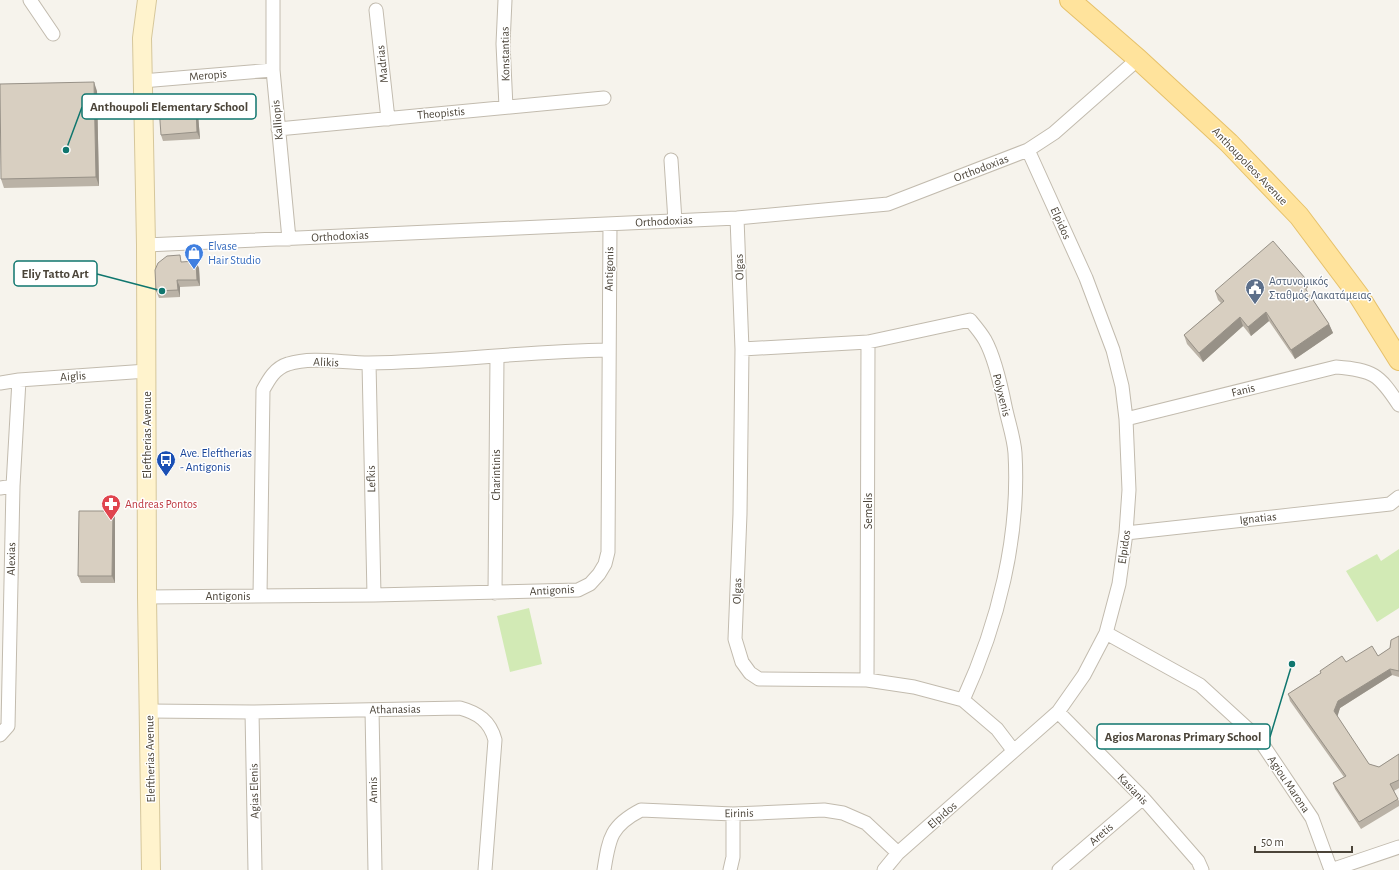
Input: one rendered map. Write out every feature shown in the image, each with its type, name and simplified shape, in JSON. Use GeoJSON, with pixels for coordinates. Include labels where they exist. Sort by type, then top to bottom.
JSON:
{"type":"FeatureCollection","features":[{"type":"Feature","properties":{"kind":"main road","name":"Eleftherias Avenue"},"geometry":{"type":"LineString","coordinates":[[147,0],[142,38],[142,81],[146,245],[147,597],[151,870]]}},
{"type":"Feature","properties":{"kind":"main road","name":"Anthoupoleos Avenue"},"geometry":{"type":"LineString","coordinates":[[1070,0],[1138,59],[1229,143],[1299,216],[1359,296],[1399,360]]}},
{"type":"Feature","properties":{"kind":"street"},"geometry":{"type":"LineString","coordinates":[[30,0],[52,34]]}},
{"type":"Feature","properties":{"kind":"street","name":"Kalliopis"},"geometry":{"type":"LineString","coordinates":[[273,0],[273,70],[289,239]]}},
{"type":"Feature","properties":{"kind":"street","name":"Konstantias"},"geometry":{"type":"LineString","coordinates":[[505,0],[503,44],[506,107]]}},
{"type":"Feature","properties":{"kind":"street","name":"Madrias"},"geometry":{"type":"LineString","coordinates":[[376,10],[388,118]]}},
{"type":"Feature","properties":{"kind":"street","name":"Orthodoxias"},"geometry":{"type":"LineString","coordinates":[[146,245],[737,218],[888,204],[1028,150],[1054,133],[1138,59]]}},
{"type":"Feature","properties":{"kind":"street","name":"Meropis"},"geometry":{"type":"LineString","coordinates":[[142,81],[273,70]]}},
{"type":"Feature","properties":{"kind":"street","name":"Theopistis"},"geometry":{"type":"LineString","coordinates":[[278,129],[604,98]]}},
{"type":"Feature","properties":{"kind":"street","name":"Elpidos"},"geometry":{"type":"LineString","coordinates":[[884,870],[898,853],[961,799],[1013,750],[1058,712],[1084,675],[1106,633],[1119,584],[1126,533],[1129,490],[1126,419],[1122,386],[1113,350],[1065,229],[1028,150]]}},
{"type":"Feature","properties":{"kind":"street"},"geometry":{"type":"LineString","coordinates":[[671,160],[675,221]]}},
{"type":"Feature","properties":{"kind":"street","name":"Olgas"},"geometry":{"type":"LineString","coordinates":[[737,218],[742,349],[740,514],[735,639],[740,656],[750,673],[760,679],[867,680],[914,687],[964,700],[997,729],[1013,750]]}},
{"type":"Feature","properties":{"kind":"street","name":"Antigonis"},"geometry":{"type":"LineString","coordinates":[[147,597],[495,593],[578,590],[590,584],[605,564],[608,552],[608,350],[610,224]]}},
{"type":"Feature","properties":{"kind":"street","name":"Polyxenis"},"geometry":{"type":"LineString","coordinates":[[742,349],[868,342],[970,320],[985,340],[999,380],[1015,452],[1016,494],[1012,527],[999,600],[981,658],[964,700]]}},
{"type":"Feature","properties":{"kind":"street","name":"Semelis"},"geometry":{"type":"LineString","coordinates":[[867,680],[868,342]]}},
{"type":"Feature","properties":{"kind":"street","name":"Alikis"},"geometry":{"type":"LineString","coordinates":[[260,596],[263,390],[273,373],[286,365],[300,361],[369,363],[497,356],[565,350],[608,350]]}},
{"type":"Feature","properties":{"kind":"street","name":"Charintinis"},"geometry":{"type":"LineString","coordinates":[[495,593],[497,356]]}},
{"type":"Feature","properties":{"kind":"street","name":"Lefkis"},"geometry":{"type":"LineString","coordinates":[[369,363],[374,595]]}},
{"type":"Feature","properties":{"kind":"street","name":"Fanis"},"geometry":{"type":"LineString","coordinates":[[1126,419],[1336,367],[1360,369],[1374,375],[1386,385],[1399,405]]}},
{"type":"Feature","properties":{"kind":"street","name":"Aiglis"},"geometry":{"type":"LineString","coordinates":[[0,383],[20,380],[147,371]]}},
{"type":"Feature","properties":{"kind":"street","name":"Alexias"},"geometry":{"type":"LineString","coordinates":[[0,735],[8,726],[6,487],[20,380]]}},
{"type":"Feature","properties":{"kind":"street","name":"Ignatias"},"geometry":{"type":"LineString","coordinates":[[1126,533],[1394,501]]}},
{"type":"Feature","properties":{"kind":"street","name":"Agiou Marona"},"geometry":{"type":"LineString","coordinates":[[1106,633],[1200,685],[1259,739],[1312,818],[1331,870]]}},
{"type":"Feature","properties":{"kind":"street","name":"Athanasias"},"geometry":{"type":"LineString","coordinates":[[149,711],[252,712],[460,708],[474,712],[484,719],[492,729],[495,740],[485,870]]}},
{"type":"Feature","properties":{"kind":"street","name":"Annis"},"geometry":{"type":"LineString","coordinates":[[372,710],[374,870]]}},
{"type":"Feature","properties":{"kind":"street","name":"Agias Elenis"},"geometry":{"type":"LineString","coordinates":[[252,712],[255,870]]}},
{"type":"Feature","properties":{"kind":"street","name":"Kasianis"},"geometry":{"type":"LineString","coordinates":[[1058,712],[1143,798],[1198,861],[1202,870]]}},
{"type":"Feature","properties":{"kind":"street","name":"Aretis"},"geometry":{"type":"LineString","coordinates":[[1059,870],[1143,798]]}},
{"type":"Feature","properties":{"kind":"street","name":"Eirinis"},"geometry":{"type":"LineString","coordinates":[[604,870],[609,840],[616,829],[632,815],[641,810],[733,814],[824,810],[843,813],[866,823],[898,853]]}},
{"type":"Feature","properties":{"kind":"street"},"geometry":{"type":"LineString","coordinates":[[730,870],[733,857],[733,814]]}},
{"type":"Feature","properties":{"kind":"street"},"geometry":{"type":"LineString","coordinates":[[1331,870],[1399,847]]}},
{"type":"Feature","properties":{"kind":"green space"},"geometry":{"type":"Polygon","coordinates":[[[1399,549],[1399,608],[1377,622],[1346,571],[1377,554],[1381,561],[1399,549]]]}},
{"type":"Feature","properties":{"kind":"green space"},"geometry":{"type":"Polygon","coordinates":[[[529,608],[542,664],[510,672],[497,616],[529,608]]]}},
{"type":"Feature","properties":{"kind":"building"},"geometry":{"type":"Polygon","coordinates":[[[94,82],[96,177],[1,179],[0,84],[94,82]]]}},
{"type":"Feature","properties":{"kind":"building"},"geometry":{"type":"Polygon","coordinates":[[[200,96],[201,107],[196,107],[197,132],[161,135],[159,107],[161,101],[166,98],[200,96]]]}},
{"type":"Feature","properties":{"kind":"building","name":"Αστυνομικός Σταθμός Λακατάμειας"},"geometry":{"type":"Polygon","coordinates":[[[1273,241],[1305,278],[1301,282],[1329,324],[1291,350],[1266,312],[1248,327],[1240,317],[1199,353],[1184,335],[1224,301],[1215,291],[1273,241]]]}},
{"type":"Feature","properties":{"kind":"building"},"geometry":{"type":"Polygon","coordinates":[[[180,255],[181,262],[196,261],[197,280],[177,280],[178,290],[156,291],[155,270],[158,263],[167,256],[180,255]]]}},
{"type":"Feature","properties":{"kind":"building"},"geometry":{"type":"Polygon","coordinates":[[[79,511],[113,511],[112,576],[78,576],[79,511]]]}},
{"type":"Feature","properties":{"kind":"building"},"geometry":{"type":"Polygon","coordinates":[[[1399,636],[1399,671],[1390,669],[1338,701],[1334,711],[1369,764],[1379,767],[1399,754],[1399,780],[1390,784],[1398,799],[1359,822],[1333,783],[1346,776],[1288,694],[1321,673],[1320,671],[1342,656],[1346,662],[1372,646],[1378,656],[1390,648],[1391,640],[1399,636]]]}},
{"type":"Feature","properties":{"kind":"place","name":"Anthoupoli Elementary School"},"geometry":{"type":"Point","coordinates":[66,150]}},
{"type":"Feature","properties":{"kind":"place","name":"Elvase Hair Studio"},"geometry":{"type":"Point","coordinates":[194,270]}},
{"type":"Feature","properties":{"kind":"place","name":"Eliy Tatto Art"},"geometry":{"type":"Point","coordinates":[162,291]}},
{"type":"Feature","properties":{"kind":"place","name":"Αστυνομικός Σταθμός Λακατάμειας"},"geometry":{"type":"Point","coordinates":[1255,305]}},
{"type":"Feature","properties":{"kind":"place","name":"Ave. Eleftherias - Antigonis"},"geometry":{"type":"Point","coordinates":[166,477]}},
{"type":"Feature","properties":{"kind":"place","name":"Andreas Pontos"},"geometry":{"type":"Point","coordinates":[111,521]}},
{"type":"Feature","properties":{"kind":"place","name":"Agios Maronas Primary School"},"geometry":{"type":"Point","coordinates":[1292,664]}}]}
